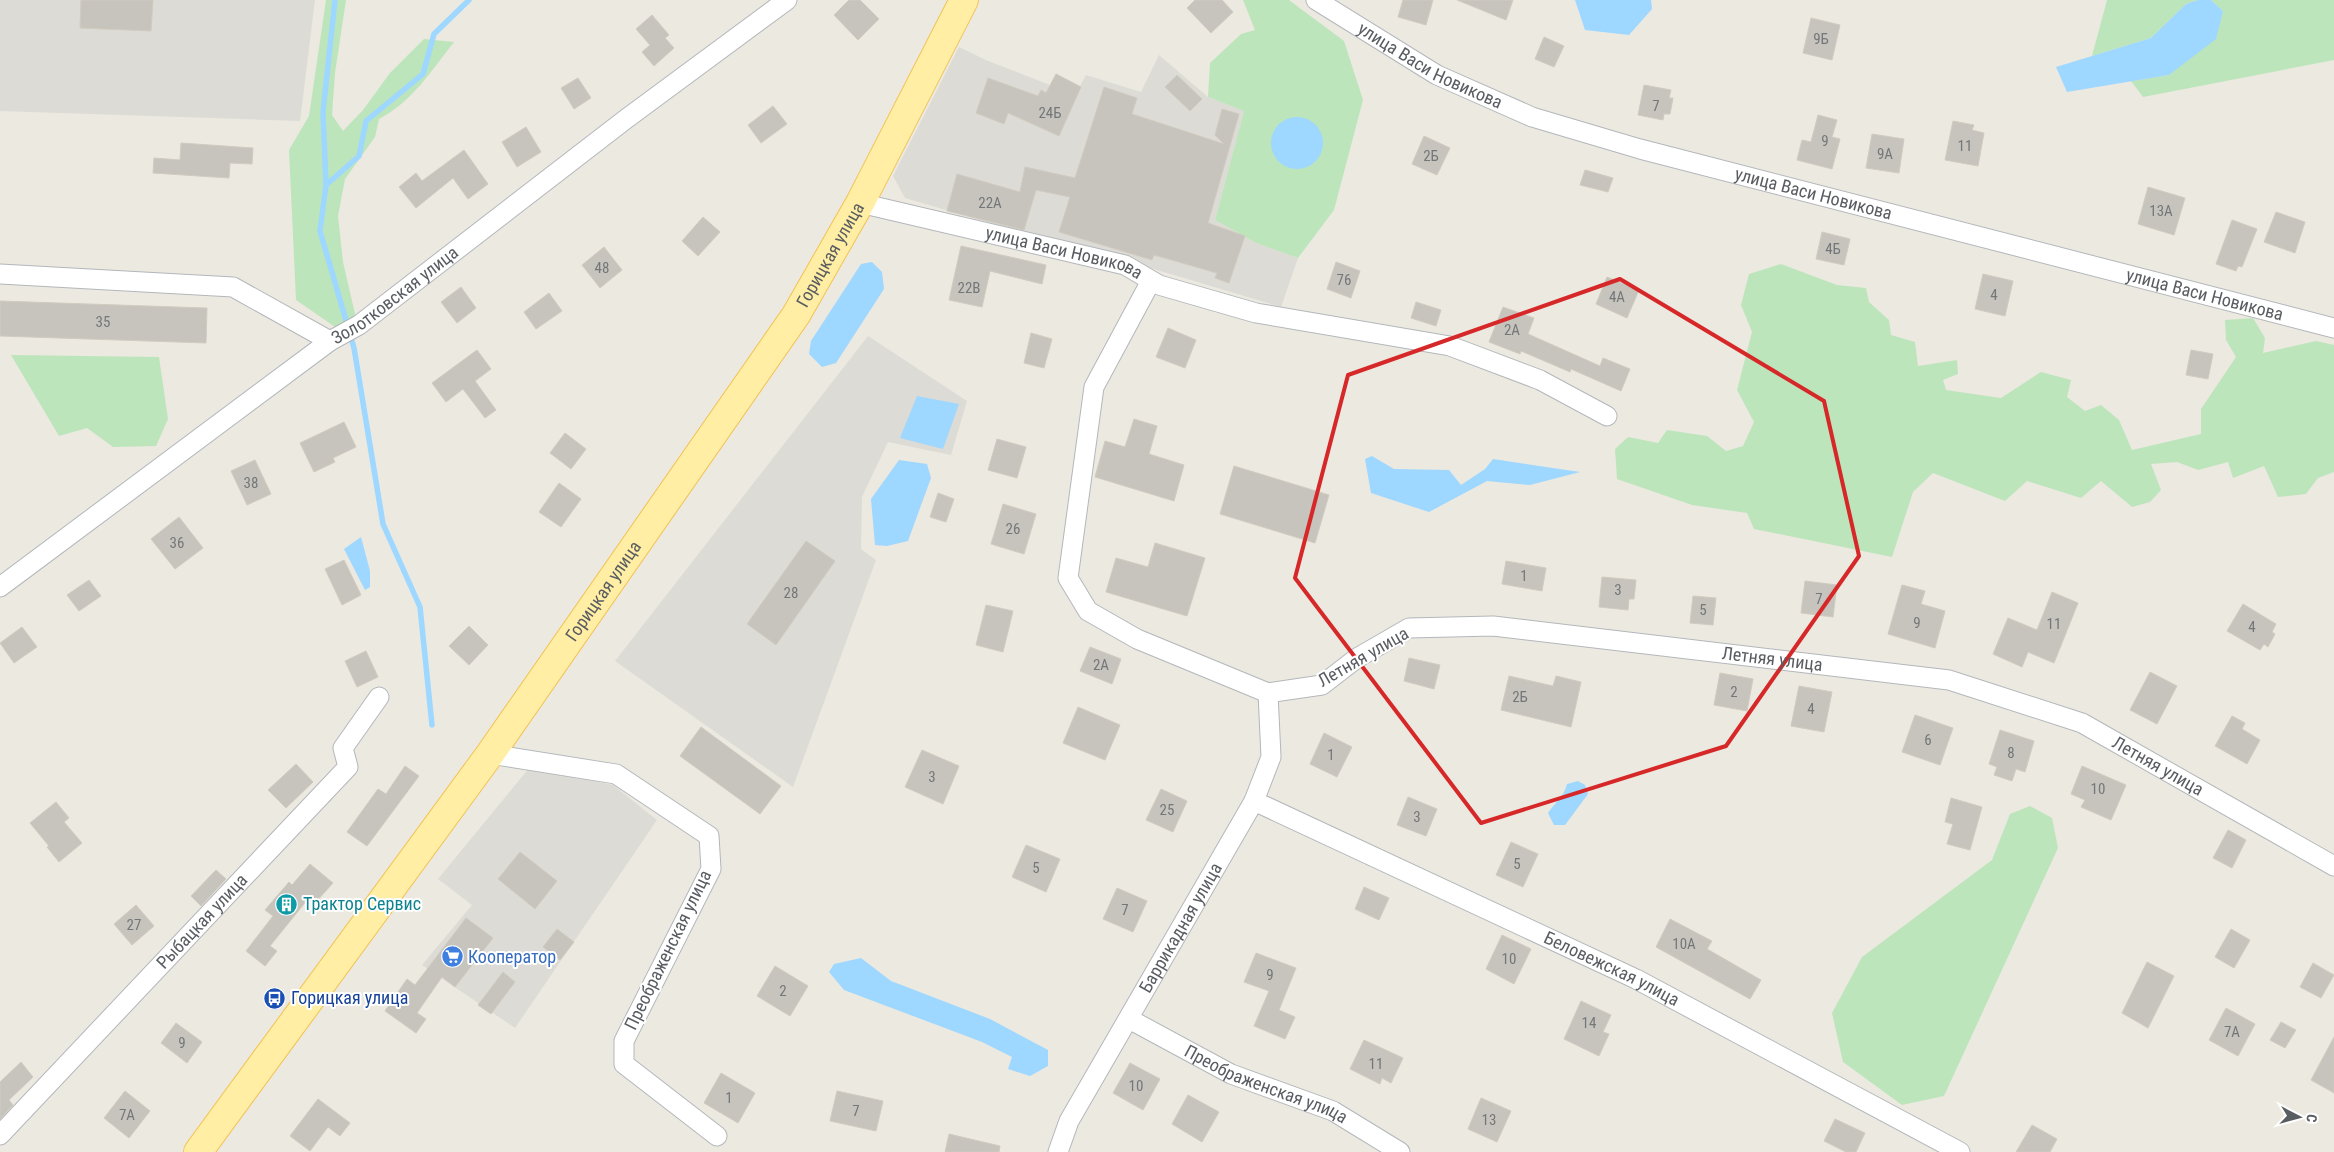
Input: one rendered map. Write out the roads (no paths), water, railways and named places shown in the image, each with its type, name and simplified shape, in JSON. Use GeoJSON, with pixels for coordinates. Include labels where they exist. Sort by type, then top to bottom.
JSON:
{"type":"FeatureCollection","features":[{"type":"Feature","properties":{"kind":"main road","name":"Горицкая улица"},"geometry":{"type":"LineString","coordinates":[[206,1149],[490,754],[796,315],[860,203],[964,0]]}},
{"type":"Feature","properties":{"kind":"street","name":"Золотковская улица"},"geometry":{"type":"LineString","coordinates":[[0,587],[334,339],[358,326],[626,119],[787,0]]}},
{"type":"Feature","properties":{"kind":"street","name":"улица Васи Новикова"},"geometry":{"type":"LineString","coordinates":[[1316,0],[1437,75],[1532,117],[1640,149],[2334,328]]}},
{"type":"Feature","properties":{"kind":"street","name":"улица Васи Новикова"},"geometry":{"type":"LineString","coordinates":[[860,203],[1125,266],[1151,281],[1256,313],[1450,346],[1540,380],[1607,416]]}},
{"type":"Feature","properties":{"kind":"street"},"geometry":{"type":"LineString","coordinates":[[0,274],[232,287],[334,339]]}},
{"type":"Feature","properties":{"kind":"street"},"geometry":{"type":"LineString","coordinates":[[1151,281],[1094,386],[1068,578],[1088,611],[1104,621],[1137,639],[1268,693]]}},
{"type":"Feature","properties":{"kind":"street","name":"Летняя улица"},"geometry":{"type":"LineString","coordinates":[[1268,693],[1322,685],[1357,658],[1409,628],[1493,626],[1949,680],[2082,723],[2262,823],[2334,866]]}},
{"type":"Feature","properties":{"kind":"street","name":"Баррикадная улица"},"geometry":{"type":"LineString","coordinates":[[1058,1152],[1069,1121],[1254,801],[1271,758],[1268,693]]}},
{"type":"Feature","properties":{"kind":"street","name":"Рыбацкая улица"},"geometry":{"type":"LineString","coordinates":[[0,1135],[348,767],[343,748],[379,697]]}},
{"type":"Feature","properties":{"kind":"street","name":"Преображенская улица"},"geometry":{"type":"LineString","coordinates":[[490,754],[616,774],[709,836],[711,869],[624,1041],[624,1064],[717,1136]]}},
{"type":"Feature","properties":{"kind":"street","name":"Беловежская улица"},"geometry":{"type":"LineString","coordinates":[[1254,801],[1636,979],[1960,1152]]}},
{"type":"Feature","properties":{"kind":"street","name":"Преображенская улица"},"geometry":{"type":"LineString","coordinates":[[1129,1019],[1231,1074],[1333,1111],[1400,1152]]}},
{"type":"Feature","properties":{"kind":"water"},"geometry":{"type":"Polygon","coordinates":[[[1575,0],[1651,0],[1652,9],[1629,35],[1585,30],[1575,0]]]}},
{"type":"Feature","properties":{"kind":"water"},"geometry":{"type":"Polygon","coordinates":[[[2198,0],[2211,0],[2223,11],[2216,39],[2169,75],[2067,92],[2056,67],[2151,38],[2186,4],[2198,0]]]}},
{"type":"Feature","properties":{"kind":"water"},"geometry":{"type":"Polygon","coordinates":[[[1292,117],[1302,117],[1316,124],[1323,138],[1323,148],[1316,162],[1302,169],[1292,169],[1282,165],[1275,158],[1271,148],[1271,138],[1275,128],[1282,121],[1292,117]]]}},
{"type":"Feature","properties":{"kind":"water"},"geometry":{"type":"Polygon","coordinates":[[[872,262],[882,272],[884,289],[836,363],[822,367],[809,354],[811,341],[861,264],[872,262]]]}},
{"type":"Feature","properties":{"kind":"water"},"geometry":{"type":"Polygon","coordinates":[[[917,396],[959,404],[943,449],[900,438],[917,396]]]}},
{"type":"Feature","properties":{"kind":"water"},"geometry":{"type":"Polygon","coordinates":[[[1372,456],[1394,469],[1449,470],[1461,485],[1485,469],[1493,459],[1580,472],[1530,485],[1487,481],[1429,512],[1371,493],[1365,459],[1372,456]]]}},
{"type":"Feature","properties":{"kind":"water"},"geometry":{"type":"Polygon","coordinates":[[[899,460],[927,464],[931,478],[908,541],[887,546],[875,545],[871,499],[899,460]]]}},
{"type":"Feature","properties":{"kind":"water"},"geometry":{"type":"Polygon","coordinates":[[[361,537],[370,571],[370,587],[365,590],[344,549],[361,537]]]}},
{"type":"Feature","properties":{"kind":"water"},"geometry":{"type":"Polygon","coordinates":[[[1578,781],[1585,785],[1588,794],[1565,825],[1554,825],[1548,813],[1562,796],[1567,784],[1578,781]]]}},
{"type":"Feature","properties":{"kind":"water"},"geometry":{"type":"Polygon","coordinates":[[[861,958],[891,981],[990,1019],[1048,1050],[1048,1066],[1030,1076],[1008,1069],[1012,1057],[982,1042],[844,990],[829,972],[834,964],[861,958]]]}},
{"type":"Feature","properties":{"kind":"waterway"},"geometry":{"type":"LineString","coordinates":[[326,185],[323,112],[335,0]]}},
{"type":"Feature","properties":{"kind":"waterway"},"geometry":{"type":"LineString","coordinates":[[432,725],[420,607],[383,524],[354,348],[320,231],[326,185],[359,156],[366,121],[423,74],[434,34],[469,0]]}},
{"type":"Feature","properties":{"kind":"place","name":"Трактор Сервис"},"geometry":{"type":"Point","coordinates":[287,904]}},
{"type":"Feature","properties":{"kind":"place","name":"Кооператор"},"geometry":{"type":"Point","coordinates":[452,957]}},
{"type":"Feature","properties":{"kind":"place","name":"Горицкая улица"},"geometry":{"type":"Point","coordinates":[275,998]}}]}
